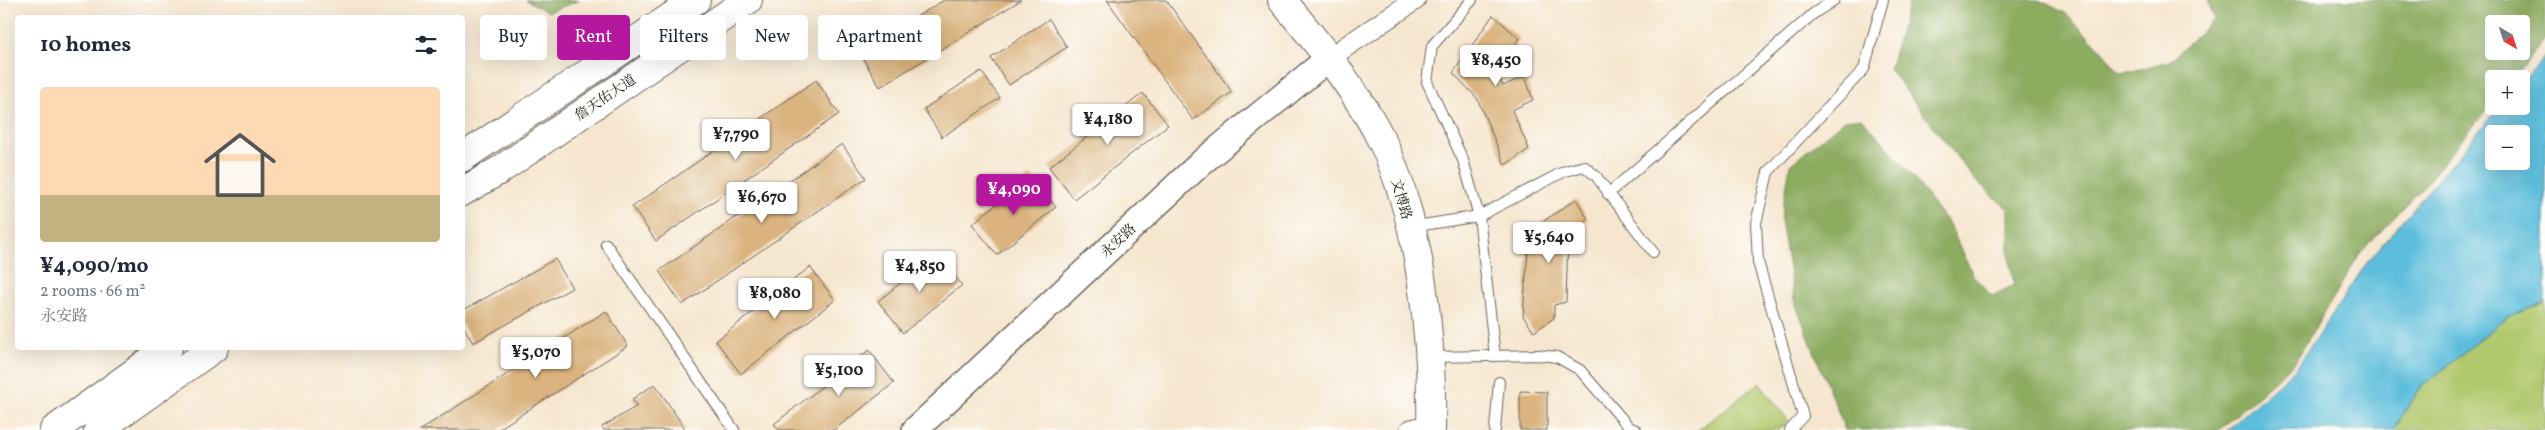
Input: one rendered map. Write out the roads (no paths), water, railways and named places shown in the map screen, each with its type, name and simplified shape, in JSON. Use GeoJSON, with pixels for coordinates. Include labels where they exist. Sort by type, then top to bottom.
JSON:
{"type":"FeatureCollection","features":[{"type":"Feature","properties":{"kind":"main road"},"geometry":{"type":"LineString","coordinates":[[465,156],[696,0]]}},
{"type":"Feature","properties":{"kind":"main road","name":"詹天佑大道"},"geometry":{"type":"LineString","coordinates":[[465,190],[500,170],[748,0]]}},
{"type":"Feature","properties":{"kind":"main road","name":"文博路"},"geometry":{"type":"LineString","coordinates":[[1282,0],[1329,58],[1355,95],[1383,143],[1399,184],[1410,228],[1424,309],[1428,357],[1424,428]]}},
{"type":"Feature","properties":{"kind":"main road"},"geometry":{"type":"LineString","coordinates":[[54,430],[165,350]]}},
{"type":"Feature","properties":{"kind":"main road"},"geometry":{"type":"LineString","coordinates":[[98,430],[211,350]]}},
{"type":"Feature","properties":{"kind":"street"},"geometry":{"type":"LineString","coordinates":[[1329,58],[1415,0]]}},
{"type":"Feature","properties":{"kind":"street","name":"永安路"},"geometry":{"type":"LineString","coordinates":[[915,430],[1202,162],[1329,58]]}},
{"type":"Feature","properties":{"kind":"lane"},"geometry":{"type":"LineString","coordinates":[[1472,0],[1432,46],[1427,82],[1463,160],[1479,216],[1495,356]]}},
{"type":"Feature","properties":{"kind":"lane"},"geometry":{"type":"LineString","coordinates":[[1608,194],[1813,14],[1834,0]]}},
{"type":"Feature","properties":{"kind":"lane"},"geometry":{"type":"LineString","coordinates":[[1790,430],[1803,416],[1758,262],[1756,223],[1768,172],[1864,69],[1883,0]]}},
{"type":"Feature","properties":{"kind":"lane"},"geometry":{"type":"LineString","coordinates":[[1410,228],[1479,216],[1565,171],[1584,166],[1596,176],[1653,252]]}},
{"type":"Feature","properties":{"kind":"lane"},"geometry":{"type":"LineString","coordinates":[[606,244],[734,430]]}},
{"type":"Feature","properties":{"kind":"lane"},"geometry":{"type":"LineString","coordinates":[[1428,357],[1539,354],[1557,357],[1580,370],[1629,427],[1636,430]]}},
{"type":"Feature","properties":{"kind":"lane"},"geometry":{"type":"LineString","coordinates":[[1495,430],[1500,382]]}},
{"type":"Feature","properties":{"kind":"water"},"geometry":{"type":"Polygon","coordinates":[[[2545,56],[2545,301],[2507,317],[2421,387],[2393,430],[2227,430],[2297,367],[2368,261],[2493,115],[2530,115],[2530,73],[2545,56]]]}}]}
